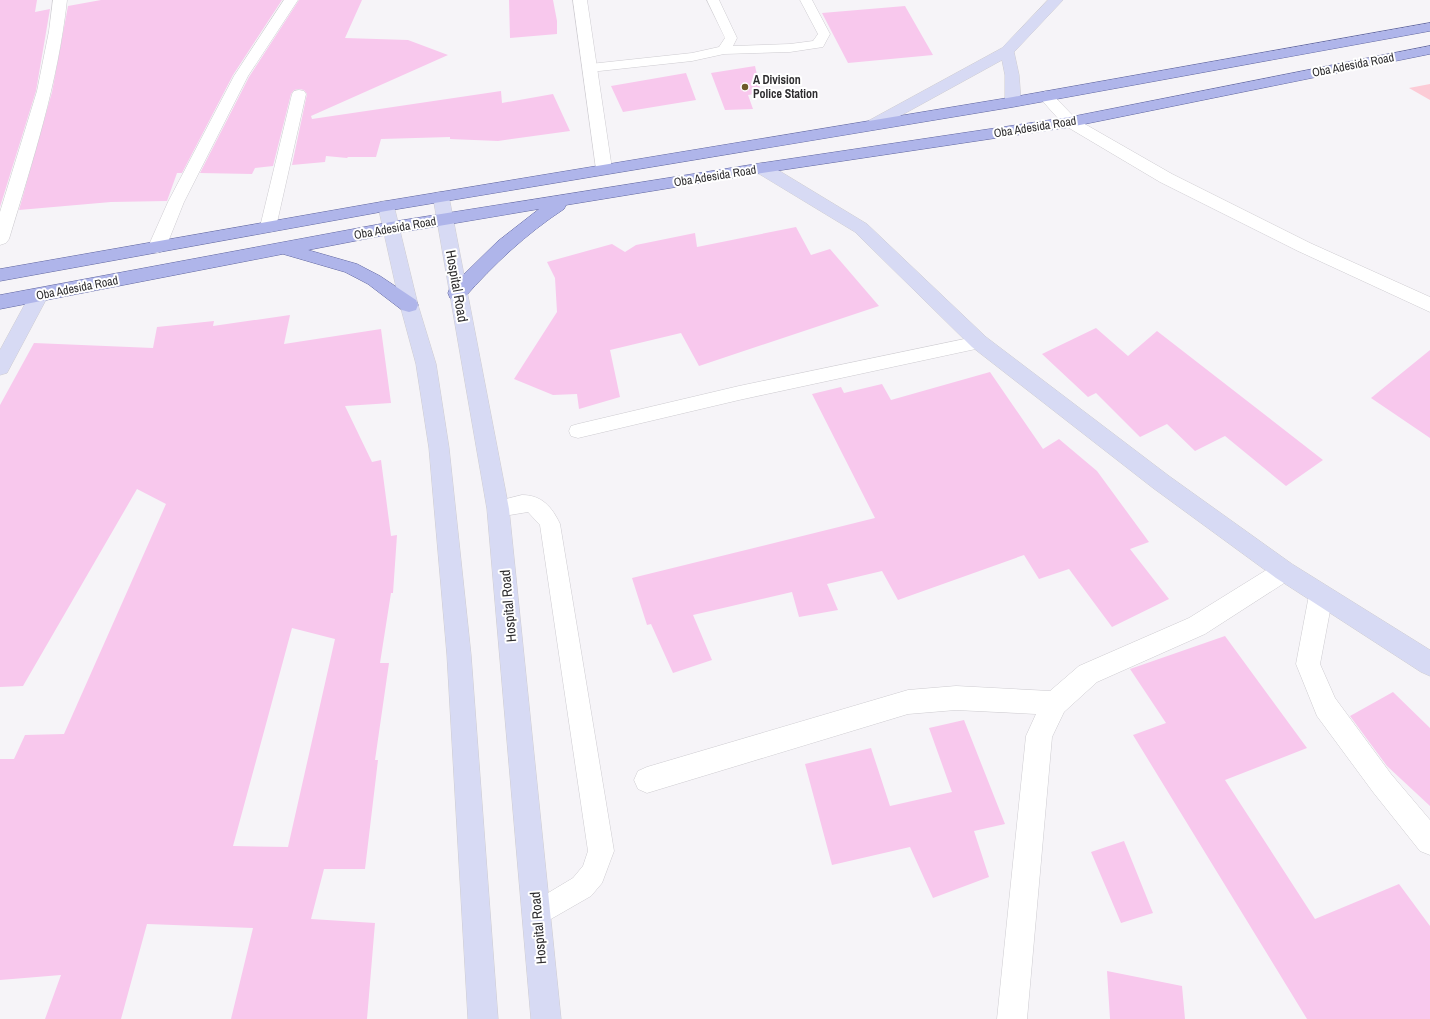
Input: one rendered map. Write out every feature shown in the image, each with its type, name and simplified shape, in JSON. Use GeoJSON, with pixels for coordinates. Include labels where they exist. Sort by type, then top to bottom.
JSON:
{"type":"FeatureCollection","features":[{"type":"Feature","properties":{"kind":"main road","name":"Oba Adesida Road"},"geometry":{"type":"LineString","coordinates":[[0,275],[386,206],[1013,102],[1430,27]]}},
{"type":"Feature","properties":{"kind":"main road","name":"Oba Adesida Road"},"geometry":{"type":"LineString","coordinates":[[0,302],[39,296],[391,228],[762,168],[884,152],[1070,122],[1430,50]]}},
{"type":"Feature","properties":{"kind":"main road"},"geometry":{"type":"LineString","coordinates":[[457,293],[502,246],[530,223],[568,199]]}},
{"type":"Feature","properties":{"kind":"main road"},"geometry":{"type":"LineString","coordinates":[[286,249],[351,268],[374,280],[409,305]]}},
{"type":"Feature","properties":{"kind":"street"},"geometry":{"type":"LineString","coordinates":[[0,239],[45,98],[57,32],[60,0]]}},
{"type":"Feature","properties":{"kind":"street"},"geometry":{"type":"LineString","coordinates":[[157,247],[176,202],[241,76],[291,0]]}},
{"type":"Feature","properties":{"kind":"street"},"geometry":{"type":"LineString","coordinates":[[580,0],[604,169]]}},
{"type":"Feature","properties":{"kind":"street"},"geometry":{"type":"LineString","coordinates":[[874,124],[1006,51],[1056,0]]}},
{"type":"Feature","properties":{"kind":"street"},"geometry":{"type":"LineString","coordinates":[[1006,51],[1012,75],[1013,102]]}},
{"type":"Feature","properties":{"kind":"street"},"geometry":{"type":"LineString","coordinates":[[1046,96],[1070,122],[1166,178],[1304,247],[1430,305]]}},
{"type":"Feature","properties":{"kind":"street"},"geometry":{"type":"LineString","coordinates":[[762,168],[861,228],[979,342],[1161,482],[1284,571],[1430,664]]}},
{"type":"Feature","properties":{"kind":"street","name":"Hospital Road"},"geometry":{"type":"LineString","coordinates":[[441,197],[457,293],[498,509],[546,1019]]}},
{"type":"Feature","properties":{"kind":"street"},"geometry":{"type":"LineString","coordinates":[[386,206],[409,305],[426,364],[439,448],[459,655],[483,1019]]}},
{"type":"Feature","properties":{"kind":"street"},"geometry":{"type":"LineString","coordinates":[[0,368],[39,296]]}},
{"type":"Feature","properties":{"kind":"street"},"geometry":{"type":"LineString","coordinates":[[1012,1019],[1039,736],[1055,703],[1088,674],[1197,626],[1284,571]]}},
{"type":"Feature","properties":{"kind":"street"},"geometry":{"type":"LineString","coordinates":[[1321,595],[1308,664],[1326,707],[1382,783],[1430,842]]}},
{"type":"Feature","properties":{"kind":"street"},"geometry":{"type":"LineString","coordinates":[[647,780],[908,702],[956,698],[1055,703]]}},
{"type":"Feature","properties":{"kind":"lane"},"geometry":{"type":"LineString","coordinates":[[713,0],[731,38],[724,50]]}},
{"type":"Feature","properties":{"kind":"lane"},"geometry":{"type":"LineString","coordinates":[[590,68],[692,57],[724,50],[790,48],[818,44],[824,34],[806,0]]}},
{"type":"Feature","properties":{"kind":"lane"},"geometry":{"type":"LineString","coordinates":[[268,227],[299,94]]}},
{"type":"Feature","properties":{"kind":"lane"},"geometry":{"type":"LineString","coordinates":[[578,431],[739,393],[979,342]]}},
{"type":"Feature","properties":{"kind":"lane"},"geometry":{"type":"LineString","coordinates":[[498,509],[527,503],[543,510],[550,524],[601,851],[593,874],[582,887],[537,914]]}},
{"type":"Feature","properties":{"kind":"shaded area"},"geometry":{"type":"Polygon","coordinates":[[[1430,84],[1430,100],[1409,88],[1430,84]]]}},
{"type":"Feature","properties":{"kind":"building"},"geometry":{"type":"Polygon","coordinates":[[[0,0],[37,0],[35,12],[50,9],[36,91],[0,207],[0,0]]]}},
{"type":"Feature","properties":{"kind":"building"},"geometry":{"type":"Polygon","coordinates":[[[101,0],[282,0],[233,75],[182,173],[177,173],[167,201],[111,202],[19,210],[52,92],[68,6],[101,0]]]}},
{"type":"Feature","properties":{"kind":"building"},"geometry":{"type":"Polygon","coordinates":[[[299,0],[362,0],[345,38],[408,40],[448,55],[311,116],[312,119],[501,91],[502,103],[553,94],[570,131],[498,141],[450,139],[450,137],[381,139],[376,157],[347,158],[326,156],[325,162],[292,165],[307,94],[304,90],[299,89],[294,90],[291,94],[273,166],[255,168],[252,174],[200,173],[249,77],[299,0]]]}},
{"type":"Feature","properties":{"kind":"building"},"geometry":{"type":"Polygon","coordinates":[[[509,0],[553,0],[557,21],[557,34],[510,38],[509,0]]]}},
{"type":"Feature","properties":{"kind":"building"},"geometry":{"type":"Polygon","coordinates":[[[905,6],[933,55],[848,63],[822,13],[905,6]]]}},
{"type":"Feature","properties":{"kind":"building","name":"A Division Police Station"},"geometry":{"type":"Polygon","coordinates":[[[755,66],[761,93],[748,95],[753,109],[725,110],[711,73],[755,66]]]}},
{"type":"Feature","properties":{"kind":"building"},"geometry":{"type":"Polygon","coordinates":[[[686,73],[696,100],[623,112],[611,86],[686,73]]]}},
{"type":"Feature","properties":{"kind":"building"},"geometry":{"type":"Polygon","coordinates":[[[796,227],[811,255],[830,249],[879,306],[699,366],[681,333],[610,350],[620,397],[579,409],[577,394],[553,395],[514,379],[557,312],[555,278],[547,262],[612,244],[625,252],[636,245],[695,233],[697,247],[796,227]]]}},
{"type":"Feature","properties":{"kind":"building"},"geometry":{"type":"Polygon","coordinates":[[[290,315],[284,344],[381,329],[391,403],[345,406],[372,462],[381,460],[391,536],[397,535],[393,593],[391,593],[380,663],[389,663],[375,760],[378,760],[365,869],[324,869],[311,919],[375,923],[367,1019],[231,1019],[253,928],[147,924],[121,1019],[45,1019],[61,975],[0,980],[0,759],[14,759],[25,735],[64,734],[166,504],[137,489],[23,686],[0,687],[0,405],[34,343],[153,348],[157,327],[214,321],[213,326],[290,315]],[[292,628],[233,846],[288,847],[335,639],[292,628]]]}},
{"type":"Feature","properties":{"kind":"building"},"geometry":{"type":"Polygon","coordinates":[[[1096,328],[1128,356],[1157,331],[1323,460],[1286,486],[1225,436],[1195,451],[1167,424],[1140,437],[1096,393],[1088,397],[1042,354],[1096,328]]]}},
{"type":"Feature","properties":{"kind":"building"},"geometry":{"type":"Polygon","coordinates":[[[1430,350],[1430,438],[1371,398],[1430,350]]]}},
{"type":"Feature","properties":{"kind":"building"},"geometry":{"type":"Polygon","coordinates":[[[990,372],[1043,449],[1059,439],[1097,471],[1149,542],[1130,549],[1169,599],[1112,627],[1069,569],[1039,579],[1024,555],[898,600],[882,571],[827,584],[838,610],[799,617],[792,592],[693,615],[712,660],[673,673],[651,624],[647,625],[632,578],[875,518],[812,394],[841,387],[844,393],[882,384],[891,400],[990,372]]]}},
{"type":"Feature","properties":{"kind":"building"},"geometry":{"type":"Polygon","coordinates":[[[1225,636],[1307,748],[1225,780],[1315,919],[1399,884],[1430,926],[1430,1019],[1307,1019],[1133,735],[1166,723],[1130,669],[1225,636]]]}},
{"type":"Feature","properties":{"kind":"building"},"geometry":{"type":"Polygon","coordinates":[[[1393,692],[1430,728],[1430,806],[1387,766],[1350,716],[1393,692]]]}},
{"type":"Feature","properties":{"kind":"building"},"geometry":{"type":"Polygon","coordinates":[[[964,720],[1005,824],[974,831],[989,877],[933,898],[910,847],[832,865],[805,764],[871,748],[890,806],[952,792],[929,728],[964,720]]]}},
{"type":"Feature","properties":{"kind":"building"},"geometry":{"type":"Polygon","coordinates":[[[1124,841],[1153,913],[1121,923],[1091,852],[1124,841]]]}},
{"type":"Feature","properties":{"kind":"building"},"geometry":{"type":"Polygon","coordinates":[[[1107,971],[1182,986],[1185,1019],[1110,1019],[1107,971]]]}},
{"type":"Feature","properties":{"kind":"place","name":"A Division Police Station"},"geometry":{"type":"Point","coordinates":[745,87]}}]}
